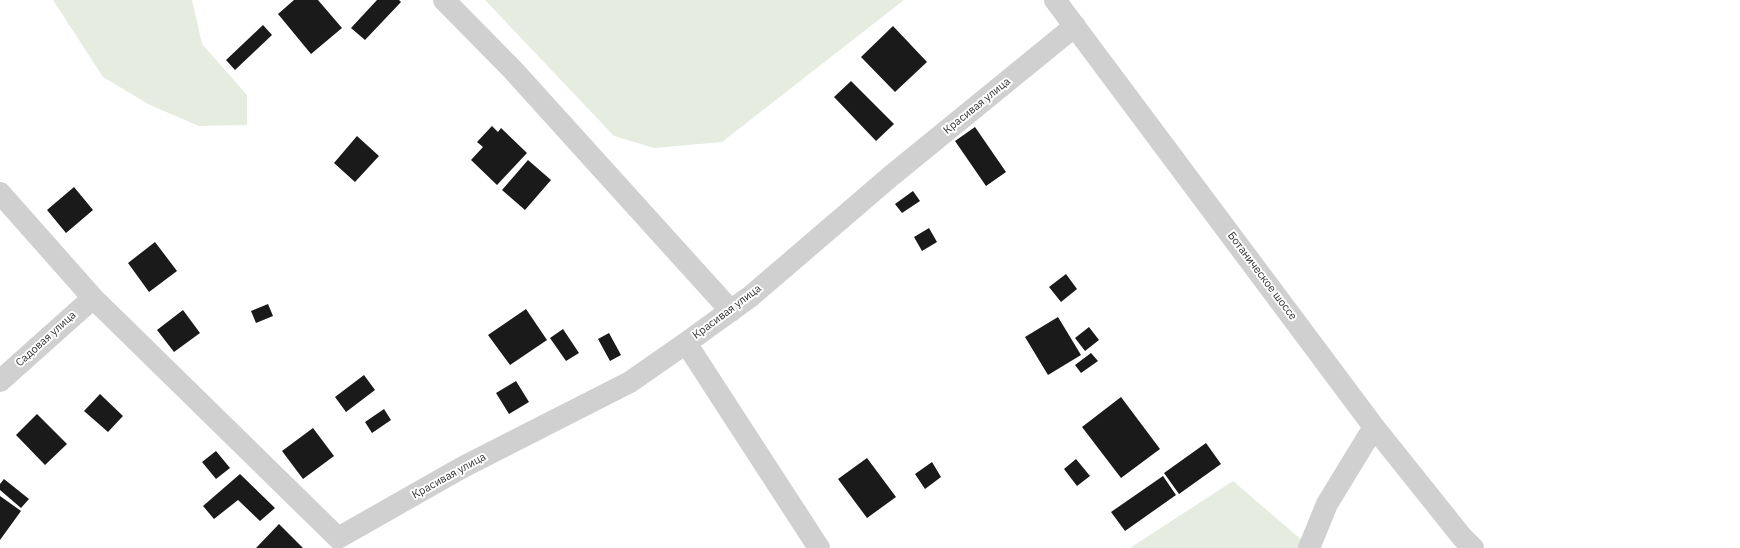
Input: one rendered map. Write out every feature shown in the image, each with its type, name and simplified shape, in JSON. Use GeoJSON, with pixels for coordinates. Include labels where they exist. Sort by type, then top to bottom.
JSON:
{"type":"FeatureCollection","features":[{"type":"Feature","properties":{"kind":"street"},"geometry":{"type":"LineString","coordinates":[[444,0],[512,69],[731,311]]}},
{"type":"Feature","properties":{"kind":"street","name":"Ботаническое шоссе"},"geometry":{"type":"LineString","coordinates":[[1055,0],[1374,427],[1462,537],[1473,548]]}},
{"type":"Feature","properties":{"kind":"street","name":"Красивая улица"},"geometry":{"type":"LineString","coordinates":[[338,543],[463,467],[630,382],[686,344],[751,296],[891,176],[1075,26]]}},
{"type":"Feature","properties":{"kind":"street"},"geometry":{"type":"LineString","coordinates":[[0,193],[93,298],[338,543]]}},
{"type":"Feature","properties":{"kind":"street","name":"Садовая улица"},"geometry":{"type":"LineString","coordinates":[[0,381],[93,298]]}},
{"type":"Feature","properties":{"kind":"street"},"geometry":{"type":"LineString","coordinates":[[686,344],[819,548]]}},
{"type":"Feature","properties":{"kind":"street"},"geometry":{"type":"LineString","coordinates":[[1309,548],[1327,504],[1374,427]]}},
{"type":"Feature","properties":{"kind":"shaded area"},"geometry":{"type":"Polygon","coordinates":[[[53,0],[192,0],[202,44],[247,95],[247,125],[199,126],[150,105],[103,77],[53,0]]]}},
{"type":"Feature","properties":{"kind":"shaded area"},"geometry":{"type":"Polygon","coordinates":[[[485,0],[904,0],[722,142],[654,148],[614,136],[485,0]]]}},
{"type":"Feature","properties":{"kind":"shaded area"},"geometry":{"type":"Polygon","coordinates":[[[1233,481],[1311,548],[1130,548],[1233,481]]]}},
{"type":"Feature","properties":{"kind":"building"},"geometry":{"type":"Polygon","coordinates":[[[294,0],[318,0],[342,28],[311,54],[278,14],[294,0]]]}},
{"type":"Feature","properties":{"kind":"building"},"geometry":{"type":"Polygon","coordinates":[[[377,0],[399,0],[401,2],[365,40],[351,28],[377,0]]]}},
{"type":"Feature","properties":{"kind":"building"},"geometry":{"type":"Polygon","coordinates":[[[263,25],[272,35],[235,70],[226,60],[263,25]]]}},
{"type":"Feature","properties":{"kind":"building"},"geometry":{"type":"Polygon","coordinates":[[[893,26],[927,62],[895,92],[861,57],[893,26]]]}},
{"type":"Feature","properties":{"kind":"building"},"geometry":{"type":"Polygon","coordinates":[[[851,81],[894,124],[876,141],[834,97],[851,81]]]}},
{"type":"Feature","properties":{"kind":"building"},"geometry":{"type":"Polygon","coordinates":[[[492,126],[498,132],[501,128],[527,153],[497,185],[471,160],[483,147],[477,142],[492,126]]]}},
{"type":"Feature","properties":{"kind":"building"},"geometry":{"type":"Polygon","coordinates":[[[975,127],[1006,172],[986,186],[955,141],[975,127]]]}},
{"type":"Feature","properties":{"kind":"building"},"geometry":{"type":"Polygon","coordinates":[[[357,136],[379,156],[355,182],[334,163],[357,136]]]}},
{"type":"Feature","properties":{"kind":"building"},"geometry":{"type":"Polygon","coordinates":[[[528,160],[551,180],[525,210],[502,190],[528,160]]]}},
{"type":"Feature","properties":{"kind":"building"},"geometry":{"type":"Polygon","coordinates":[[[74,187],[93,210],[66,233],[47,210],[74,187]]]}},
{"type":"Feature","properties":{"kind":"building"},"geometry":{"type":"Polygon","coordinates":[[[913,191],[920,201],[902,213],[895,204],[913,191]]]}},
{"type":"Feature","properties":{"kind":"building"},"geometry":{"type":"Polygon","coordinates":[[[929,228],[937,242],[922,251],[914,237],[929,228]]]}},
{"type":"Feature","properties":{"kind":"building"},"geometry":{"type":"Polygon","coordinates":[[[155,242],[177,271],[149,292],[128,263],[155,242]]]}},
{"type":"Feature","properties":{"kind":"building"},"geometry":{"type":"Polygon","coordinates":[[[1066,274],[1077,289],[1061,302],[1049,287],[1066,274]]]}},
{"type":"Feature","properties":{"kind":"building"},"geometry":{"type":"Polygon","coordinates":[[[268,304],[273,316],[256,323],[251,311],[268,304]]]}},
{"type":"Feature","properties":{"kind":"building"},"geometry":{"type":"Polygon","coordinates":[[[526,309],[547,340],[510,365],[488,335],[526,309]]]}},
{"type":"Feature","properties":{"kind":"building"},"geometry":{"type":"Polygon","coordinates":[[[183,310],[200,333],[174,352],[157,330],[183,310]]]}},
{"type":"Feature","properties":{"kind":"building"},"geometry":{"type":"Polygon","coordinates":[[[1058,317],[1081,355],[1048,375],[1025,337],[1058,317]]]}},
{"type":"Feature","properties":{"kind":"building"},"geometry":{"type":"Polygon","coordinates":[[[1089,327],[1099,340],[1085,351],[1075,338],[1089,327]]]}},
{"type":"Feature","properties":{"kind":"building"},"geometry":{"type":"Polygon","coordinates":[[[563,329],[579,353],[566,361],[550,338],[563,329]]]}},
{"type":"Feature","properties":{"kind":"building"},"geometry":{"type":"Polygon","coordinates":[[[609,333],[621,355],[610,361],[598,339],[609,333]]]}},
{"type":"Feature","properties":{"kind":"building"},"geometry":{"type":"Polygon","coordinates":[[[1091,353],[1098,361],[1081,373],[1075,365],[1091,353]]]}},
{"type":"Feature","properties":{"kind":"building"},"geometry":{"type":"Polygon","coordinates":[[[364,375],[375,390],[346,412],[335,397],[364,375]]]}},
{"type":"Feature","properties":{"kind":"building"},"geometry":{"type":"Polygon","coordinates":[[[516,381],[529,402],[509,414],[496,393],[516,381]]]}},
{"type":"Feature","properties":{"kind":"building"},"geometry":{"type":"Polygon","coordinates":[[[100,394],[123,416],[108,432],[84,411],[100,394]]]}},
{"type":"Feature","properties":{"kind":"building"},"geometry":{"type":"Polygon","coordinates":[[[1121,397],[1160,449],[1121,478],[1082,427],[1121,397]]]}},
{"type":"Feature","properties":{"kind":"building"},"geometry":{"type":"Polygon","coordinates":[[[384,409],[391,420],[372,433],[365,422],[384,409]]]}},
{"type":"Feature","properties":{"kind":"building"},"geometry":{"type":"Polygon","coordinates":[[[37,414],[67,444],[45,465],[16,435],[37,414]]]}},
{"type":"Feature","properties":{"kind":"building"},"geometry":{"type":"Polygon","coordinates":[[[313,428],[334,456],[303,479],[282,451],[313,428]]]}},
{"type":"Feature","properties":{"kind":"building"},"geometry":{"type":"Polygon","coordinates":[[[1206,443],[1221,464],[1179,494],[1164,473],[1206,443]]]}},
{"type":"Feature","properties":{"kind":"building"},"geometry":{"type":"Polygon","coordinates":[[[216,451],[230,468],[216,479],[202,462],[216,451]]]}},
{"type":"Feature","properties":{"kind":"building"},"geometry":{"type":"Polygon","coordinates":[[[867,458],[896,497],[867,518],[838,479],[867,458]]]}},
{"type":"Feature","properties":{"kind":"building"},"geometry":{"type":"Polygon","coordinates":[[[1076,459],[1090,476],[1077,486],[1064,469],[1076,459]]]}},
{"type":"Feature","properties":{"kind":"building"},"geometry":{"type":"Polygon","coordinates":[[[932,462],[941,477],[925,489],[915,474],[932,462]]]}},
{"type":"Feature","properties":{"kind":"building"},"geometry":{"type":"Polygon","coordinates":[[[240,474],[275,508],[260,521],[238,500],[214,519],[203,506],[240,474]]]}},
{"type":"Feature","properties":{"kind":"building"},"geometry":{"type":"Polygon","coordinates":[[[1163,476],[1176,495],[1125,531],[1111,512],[1163,476]]]}},
{"type":"Feature","properties":{"kind":"building"},"geometry":{"type":"Polygon","coordinates":[[[4,479],[29,499],[21,508],[0,490],[0,484],[4,479]]]}},
{"type":"Feature","properties":{"kind":"building"},"geometry":{"type":"Polygon","coordinates":[[[0,496],[21,511],[0,540],[0,496]]]}},
{"type":"Feature","properties":{"kind":"building"},"geometry":{"type":"Polygon","coordinates":[[[279,524],[303,548],[256,548],[279,524]]]}}]}
